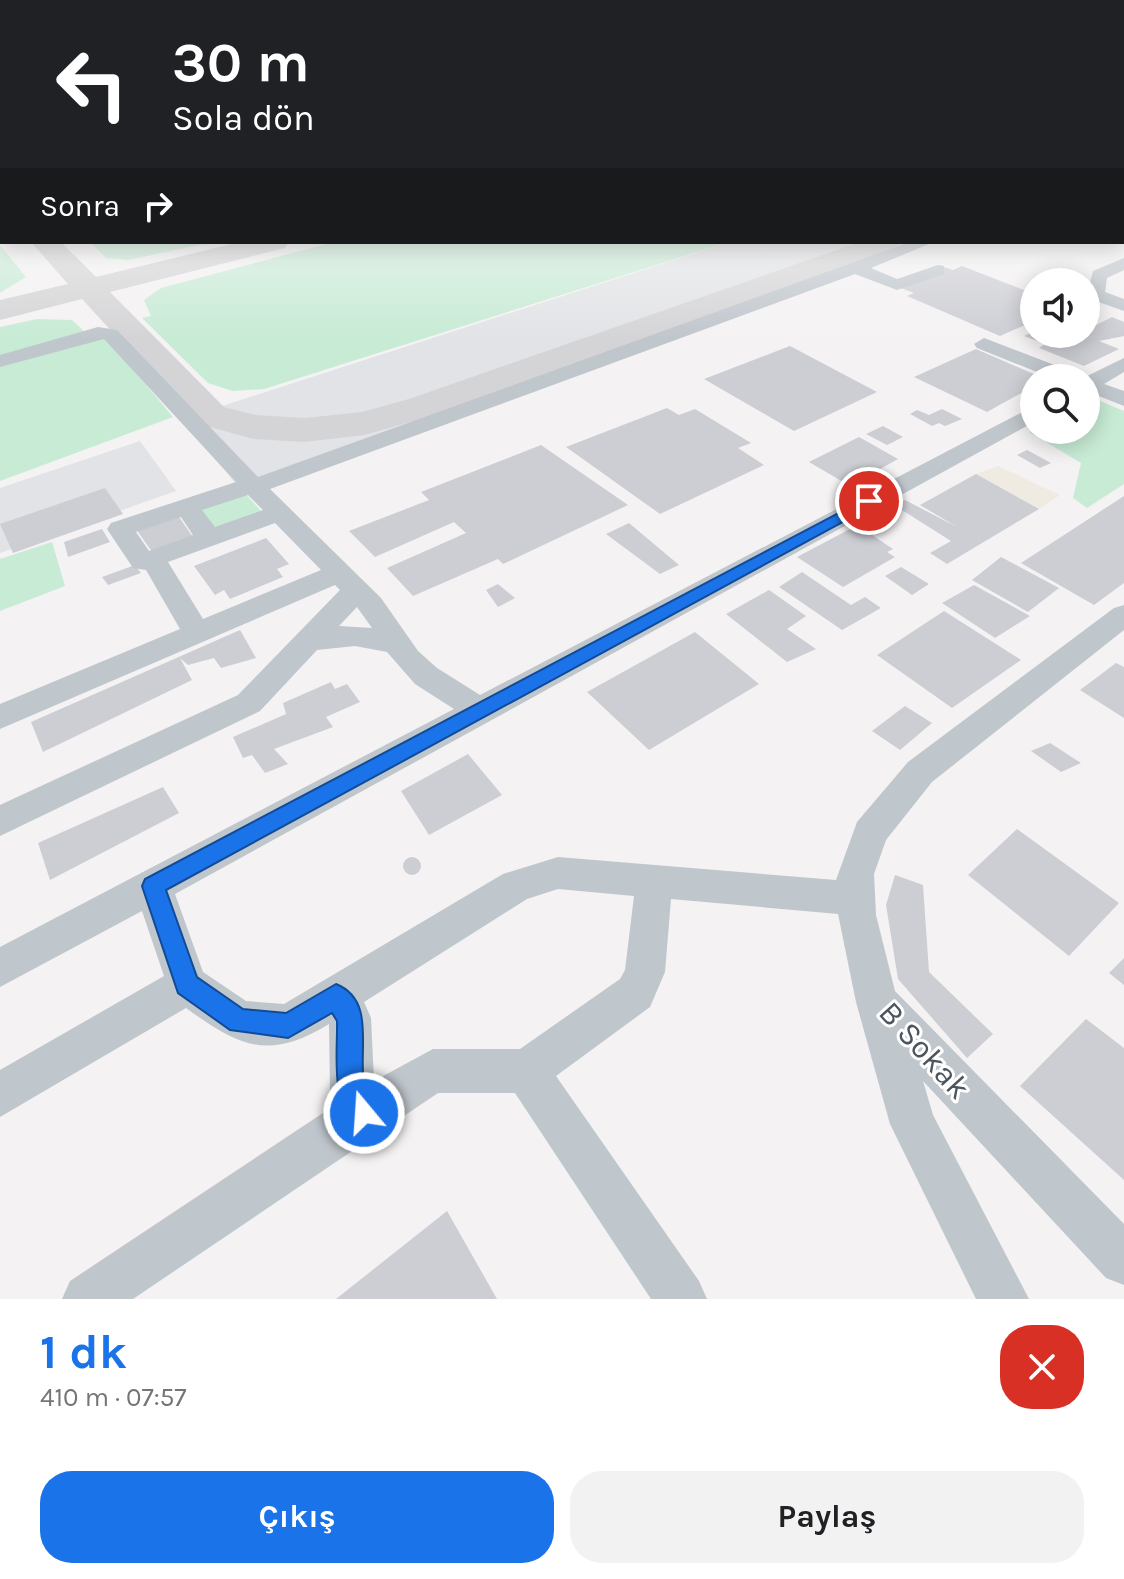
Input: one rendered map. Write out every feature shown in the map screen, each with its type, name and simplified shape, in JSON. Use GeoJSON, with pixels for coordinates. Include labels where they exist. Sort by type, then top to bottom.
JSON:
{"type":"FeatureCollection","features":[{"type":"Feature","properties":{"kind":"lane"},"geometry":{"type":"LineString","coordinates":[[279,513],[143,562],[120,529],[242,488],[254,487],[921,244]]}},
{"type":"Feature","properties":{"kind":"lane"},"geometry":{"type":"LineString","coordinates":[[1124,263],[1099,275],[1096,295],[1124,305]]}},
{"type":"Feature","properties":{"kind":"lane"},"geometry":{"type":"LineString","coordinates":[[855,268],[897,285],[938,270]]}},
{"type":"Feature","properties":{"kind":"lane"},"geometry":{"type":"LineString","coordinates":[[0,361],[98,333],[110,334],[347,582],[426,676],[480,710]]}},
{"type":"Feature","properties":{"kind":"lane"},"geometry":{"type":"LineString","coordinates":[[984,344],[1035,364]]}},
{"type":"Feature","properties":{"kind":"lane"},"geometry":{"type":"LineString","coordinates":[[1100,377],[1124,364]]}},
{"type":"Feature","properties":{"kind":"lane"},"geometry":{"type":"LineString","coordinates":[[1100,390],[1124,399]]}},
{"type":"Feature","properties":{"kind":"lane"},"geometry":{"type":"LineString","coordinates":[[0,968],[1020,421]]}},
{"type":"Feature","properties":{"kind":"lane"},"geometry":{"type":"LineString","coordinates":[[187,507],[209,538]]}},
{"type":"Feature","properties":{"kind":"lane"},"geometry":{"type":"LineString","coordinates":[[153,559],[196,631]]}},
{"type":"Feature","properties":{"kind":"lane"},"geometry":{"type":"LineString","coordinates":[[0,717],[196,631],[347,582]]}},
{"type":"Feature","properties":{"kind":"lane"},"geometry":{"type":"LineString","coordinates":[[0,821],[249,703],[312,641],[347,582]]}},
{"type":"Feature","properties":{"kind":"lane","name":"B Sokak"},"geometry":{"type":"LineString","coordinates":[[1124,615],[920,772],[870,833],[855,874],[856,899],[877,1002],[1124,1260]]}},
{"type":"Feature","properties":{"kind":"lane"},"geometry":{"type":"LineString","coordinates":[[312,641],[351,635],[398,645]]}},
{"type":"Feature","properties":{"kind":"lane"},"geometry":{"type":"LineString","coordinates":[[153,886],[187,985],[239,1021],[288,1025],[516,886],[558,873],[856,899]]}},
{"type":"Feature","properties":{"kind":"lane"},"geometry":{"type":"LineString","coordinates":[[88,1299],[364,1113],[433,1071],[526,1071],[635,993],[645,972],[654,882]]}},
{"type":"Feature","properties":{"kind":"lane"},"geometry":{"type":"LineString","coordinates":[[0,1095],[187,985]]}},
{"type":"Feature","properties":{"kind":"lane"},"geometry":{"type":"LineString","coordinates":[[336,996],[350,1018],[352,1092],[364,1113]]}},
{"type":"Feature","properties":{"kind":"lane"},"geometry":{"type":"LineString","coordinates":[[877,1002],[913,1124],[1003,1299]]}},
{"type":"Feature","properties":{"kind":"lane"},"geometry":{"type":"LineString","coordinates":[[526,1071],[681,1299]]}},
{"type":"Feature","properties":{"kind":"shaded area"},"geometry":{"type":"Polygon","coordinates":[[[724,244],[910,244],[239,488],[182,419],[724,244]]]}},
{"type":"Feature","properties":{"kind":"shaded area"},"geometry":{"type":"Polygon","coordinates":[[[140,441],[176,491],[0,553],[0,488],[140,441]]]}},
{"type":"Feature","properties":{"kind":"green space"},"geometry":{"type":"Polygon","coordinates":[[[92,244],[204,244],[128,260],[106,258],[92,244]]]}},
{"type":"Feature","properties":{"kind":"green space"},"geometry":{"type":"Polygon","coordinates":[[[326,244],[723,244],[264,389],[233,391],[208,383],[142,318],[151,316],[144,300],[161,288],[326,244]]]}},
{"type":"Feature","properties":{"kind":"green space"},"geometry":{"type":"Polygon","coordinates":[[[0,245],[26,277],[0,293],[0,245]]]}},
{"type":"Feature","properties":{"kind":"green space"},"geometry":{"type":"Polygon","coordinates":[[[37,319],[72,320],[90,337],[104,335],[173,417],[0,481],[0,327],[37,319]]]}},
{"type":"Feature","properties":{"kind":"green space"},"geometry":{"type":"Polygon","coordinates":[[[1100,401],[1124,411],[1124,484],[1087,508],[1073,498],[1081,463],[1049,444],[1100,444],[1100,401]]]}},
{"type":"Feature","properties":{"kind":"green space"},"geometry":{"type":"Polygon","coordinates":[[[242,490],[263,513],[214,528],[200,510],[242,490]]]}},
{"type":"Feature","properties":{"kind":"green space"},"geometry":{"type":"Polygon","coordinates":[[[52,542],[65,586],[0,611],[0,559],[52,542]]]}},
{"type":"Feature","properties":{"kind":"sand"},"geometry":{"type":"Polygon","coordinates":[[[998,466],[1060,495],[1039,509],[976,474],[998,466]]]}},
{"type":"Feature","properties":{"kind":"building"},"geometry":{"type":"Polygon","coordinates":[[[962,266],[1020,289],[1020,327],[1000,336],[907,296],[914,293],[898,287],[944,267],[953,270],[962,266]]]}},
{"type":"Feature","properties":{"kind":"building"},"geometry":{"type":"Polygon","coordinates":[[[1112,317],[1124,322],[1124,336],[1100,341],[1100,323],[1112,317]]]}},
{"type":"Feature","properties":{"kind":"building"},"geometry":{"type":"Polygon","coordinates":[[[1100,341],[1119,349],[1088,364],[1079,364],[1039,348],[1100,348],[1100,341]]]}},
{"type":"Feature","properties":{"kind":"building"},"geometry":{"type":"Polygon","coordinates":[[[790,346],[877,392],[794,431],[704,379],[790,346]]]}},
{"type":"Feature","properties":{"kind":"building"},"geometry":{"type":"Polygon","coordinates":[[[976,349],[1020,368],[1020,394],[987,412],[914,377],[976,349]]]}},
{"type":"Feature","properties":{"kind":"building"},"geometry":{"type":"Polygon","coordinates":[[[667,408],[679,415],[695,409],[751,443],[738,448],[764,465],[660,514],[566,447],[667,408]]]}},
{"type":"Feature","properties":{"kind":"building"},"geometry":{"type":"Polygon","coordinates":[[[942,409],[962,419],[945,426],[939,423],[932,426],[910,414],[917,410],[929,415],[942,409]]]}},
{"type":"Feature","properties":{"kind":"building"},"geometry":{"type":"Polygon","coordinates":[[[883,426],[903,437],[887,445],[866,434],[883,426]]]}},
{"type":"Feature","properties":{"kind":"building"},"geometry":{"type":"Polygon","coordinates":[[[859,437],[898,459],[850,486],[809,462],[859,437]]]}},
{"type":"Feature","properties":{"kind":"building"},"geometry":{"type":"Polygon","coordinates":[[[541,445],[628,505],[503,564],[498,559],[413,596],[387,568],[466,533],[454,522],[375,557],[349,531],[429,500],[421,492],[541,445]]]}},
{"type":"Feature","properties":{"kind":"building"},"geometry":{"type":"Polygon","coordinates":[[[1027,450],[1051,463],[1040,468],[1017,455],[1027,450]]]}},
{"type":"Feature","properties":{"kind":"building"},"geometry":{"type":"Polygon","coordinates":[[[976,474],[1039,509],[947,564],[930,553],[951,541],[894,505],[905,500],[957,527],[920,505],[976,474]]]}},
{"type":"Feature","properties":{"kind":"building"},"geometry":{"type":"Polygon","coordinates":[[[105,488],[123,514],[13,553],[0,524],[105,488]]]}},
{"type":"Feature","properties":{"kind":"building"},"geometry":{"type":"Polygon","coordinates":[[[1124,496],[1124,583],[1094,605],[1021,563],[1124,496]]]}},
{"type":"Feature","properties":{"kind":"building"},"geometry":{"type":"Polygon","coordinates":[[[177,514],[195,540],[155,556],[136,529],[177,514]]]}},
{"type":"Feature","properties":{"kind":"building"},"geometry":{"type":"Polygon","coordinates":[[[629,523],[679,565],[660,574],[606,534],[629,523]]]}},
{"type":"Feature","properties":{"kind":"building"},"geometry":{"type":"Polygon","coordinates":[[[852,528],[858,533],[863,529],[893,549],[887,552],[895,557],[843,587],[797,557],[852,528]]]}},
{"type":"Feature","properties":{"kind":"building"},"geometry":{"type":"Polygon","coordinates":[[[102,529],[110,542],[68,557],[64,542],[102,529]]]}},
{"type":"Feature","properties":{"kind":"building"},"geometry":{"type":"Polygon","coordinates":[[[266,538],[289,564],[277,569],[283,577],[230,599],[224,590],[215,595],[194,566],[266,538]]]}},
{"type":"Feature","properties":{"kind":"building"},"geometry":{"type":"Polygon","coordinates":[[[1001,557],[1059,588],[1028,612],[972,580],[1001,557]]]}},
{"type":"Feature","properties":{"kind":"building"},"geometry":{"type":"Polygon","coordinates":[[[135,565],[141,573],[108,585],[102,577],[135,565]]]}},
{"type":"Feature","properties":{"kind":"building"},"geometry":{"type":"Polygon","coordinates":[[[901,567],[929,584],[912,595],[885,576],[901,567]]]}},
{"type":"Feature","properties":{"kind":"building"},"geometry":{"type":"Polygon","coordinates":[[[802,572],[851,605],[865,597],[881,608],[842,630],[779,587],[802,572]]]}},
{"type":"Feature","properties":{"kind":"building"},"geometry":{"type":"Polygon","coordinates":[[[498,584],[515,598],[498,607],[486,590],[498,584]]]}},
{"type":"Feature","properties":{"kind":"building"},"geometry":{"type":"Polygon","coordinates":[[[974,585],[1030,616],[995,638],[942,603],[974,585]]]}},
{"type":"Feature","properties":{"kind":"building"},"geometry":{"type":"Polygon","coordinates":[[[769,590],[806,616],[787,629],[816,649],[787,662],[726,614],[769,590]]]}},
{"type":"Feature","properties":{"kind":"building"},"geometry":{"type":"Polygon","coordinates":[[[944,611],[1021,660],[952,708],[877,655],[944,611]]]}},
{"type":"Feature","properties":{"kind":"building"},"geometry":{"type":"Polygon","coordinates":[[[240,630],[256,658],[221,668],[214,658],[188,665],[180,658],[192,680],[43,752],[31,722],[240,630]]]}},
{"type":"Feature","properties":{"kind":"building"},"geometry":{"type":"Polygon","coordinates":[[[695,632],[759,684],[649,750],[587,692],[695,632]]]}},
{"type":"Feature","properties":{"kind":"building"},"geometry":{"type":"Polygon","coordinates":[[[1116,663],[1124,667],[1124,718],[1080,690],[1116,663]]]}},
{"type":"Feature","properties":{"kind":"building"},"geometry":{"type":"Polygon","coordinates":[[[331,682],[335,689],[347,684],[360,702],[326,717],[333,727],[274,749],[288,764],[265,773],[252,755],[243,758],[233,737],[286,714],[283,703],[331,682]]]}},
{"type":"Feature","properties":{"kind":"building"},"geometry":{"type":"Polygon","coordinates":[[[905,706],[932,723],[900,750],[872,731],[905,706]]]}},
{"type":"Feature","properties":{"kind":"building"},"geometry":{"type":"Polygon","coordinates":[[[1050,743],[1081,763],[1061,772],[1031,751],[1050,743]]]}},
{"type":"Feature","properties":{"kind":"building"},"geometry":{"type":"Polygon","coordinates":[[[468,754],[502,795],[429,835],[401,791],[468,754]]]}},
{"type":"Feature","properties":{"kind":"building"},"geometry":{"type":"Polygon","coordinates":[[[163,787],[179,813],[50,880],[38,843],[163,787]]]}},
{"type":"Feature","properties":{"kind":"building"},"geometry":{"type":"Polygon","coordinates":[[[1017,829],[1119,903],[1069,956],[968,875],[1017,829]]]}},
{"type":"Feature","properties":{"kind":"building"},"geometry":{"type":"Polygon","coordinates":[[[412,857],[421,866],[412,875],[403,866],[412,857]]]}},
{"type":"Feature","properties":{"kind":"building"},"geometry":{"type":"Polygon","coordinates":[[[895,875],[923,885],[929,972],[993,1034],[967,1058],[898,979],[886,905],[895,875]]]}},
{"type":"Feature","properties":{"kind":"building"},"geometry":{"type":"Polygon","coordinates":[[[1124,958],[1124,985],[1109,973],[1124,958]]]}},
{"type":"Feature","properties":{"kind":"building"},"geometry":{"type":"Polygon","coordinates":[[[1086,1019],[1124,1048],[1124,1180],[1020,1086],[1086,1019]]]}},
{"type":"Feature","properties":{"kind":"building"},"geometry":{"type":"Polygon","coordinates":[[[447,1211],[497,1299],[336,1299],[447,1211]]]}},
{"type":"Feature","properties":{"kind":"taxiway"},"geometry":{"type":"LineString","coordinates":[[47,244],[89,288]]}},
{"type":"Feature","properties":{"kind":"taxiway"},"geometry":{"type":"LineString","coordinates":[[89,288],[267,244]]}},
{"type":"Feature","properties":{"kind":"taxiway"},"geometry":{"type":"LineString","coordinates":[[89,288],[210,415],[253,427],[305,430],[364,423],[422,407],[881,244]]}},
{"type":"Feature","properties":{"kind":"taxiway"},"geometry":{"type":"LineString","coordinates":[[0,310],[89,288]]}},
{"type":"Feature","properties":{"kind":"route"},"geometry":{"type":"LineString","coordinates":[[364,1113],[352,1092],[350,1018],[336,996],[288,1025],[239,1021],[187,985],[153,886],[869,501]]}}]}
